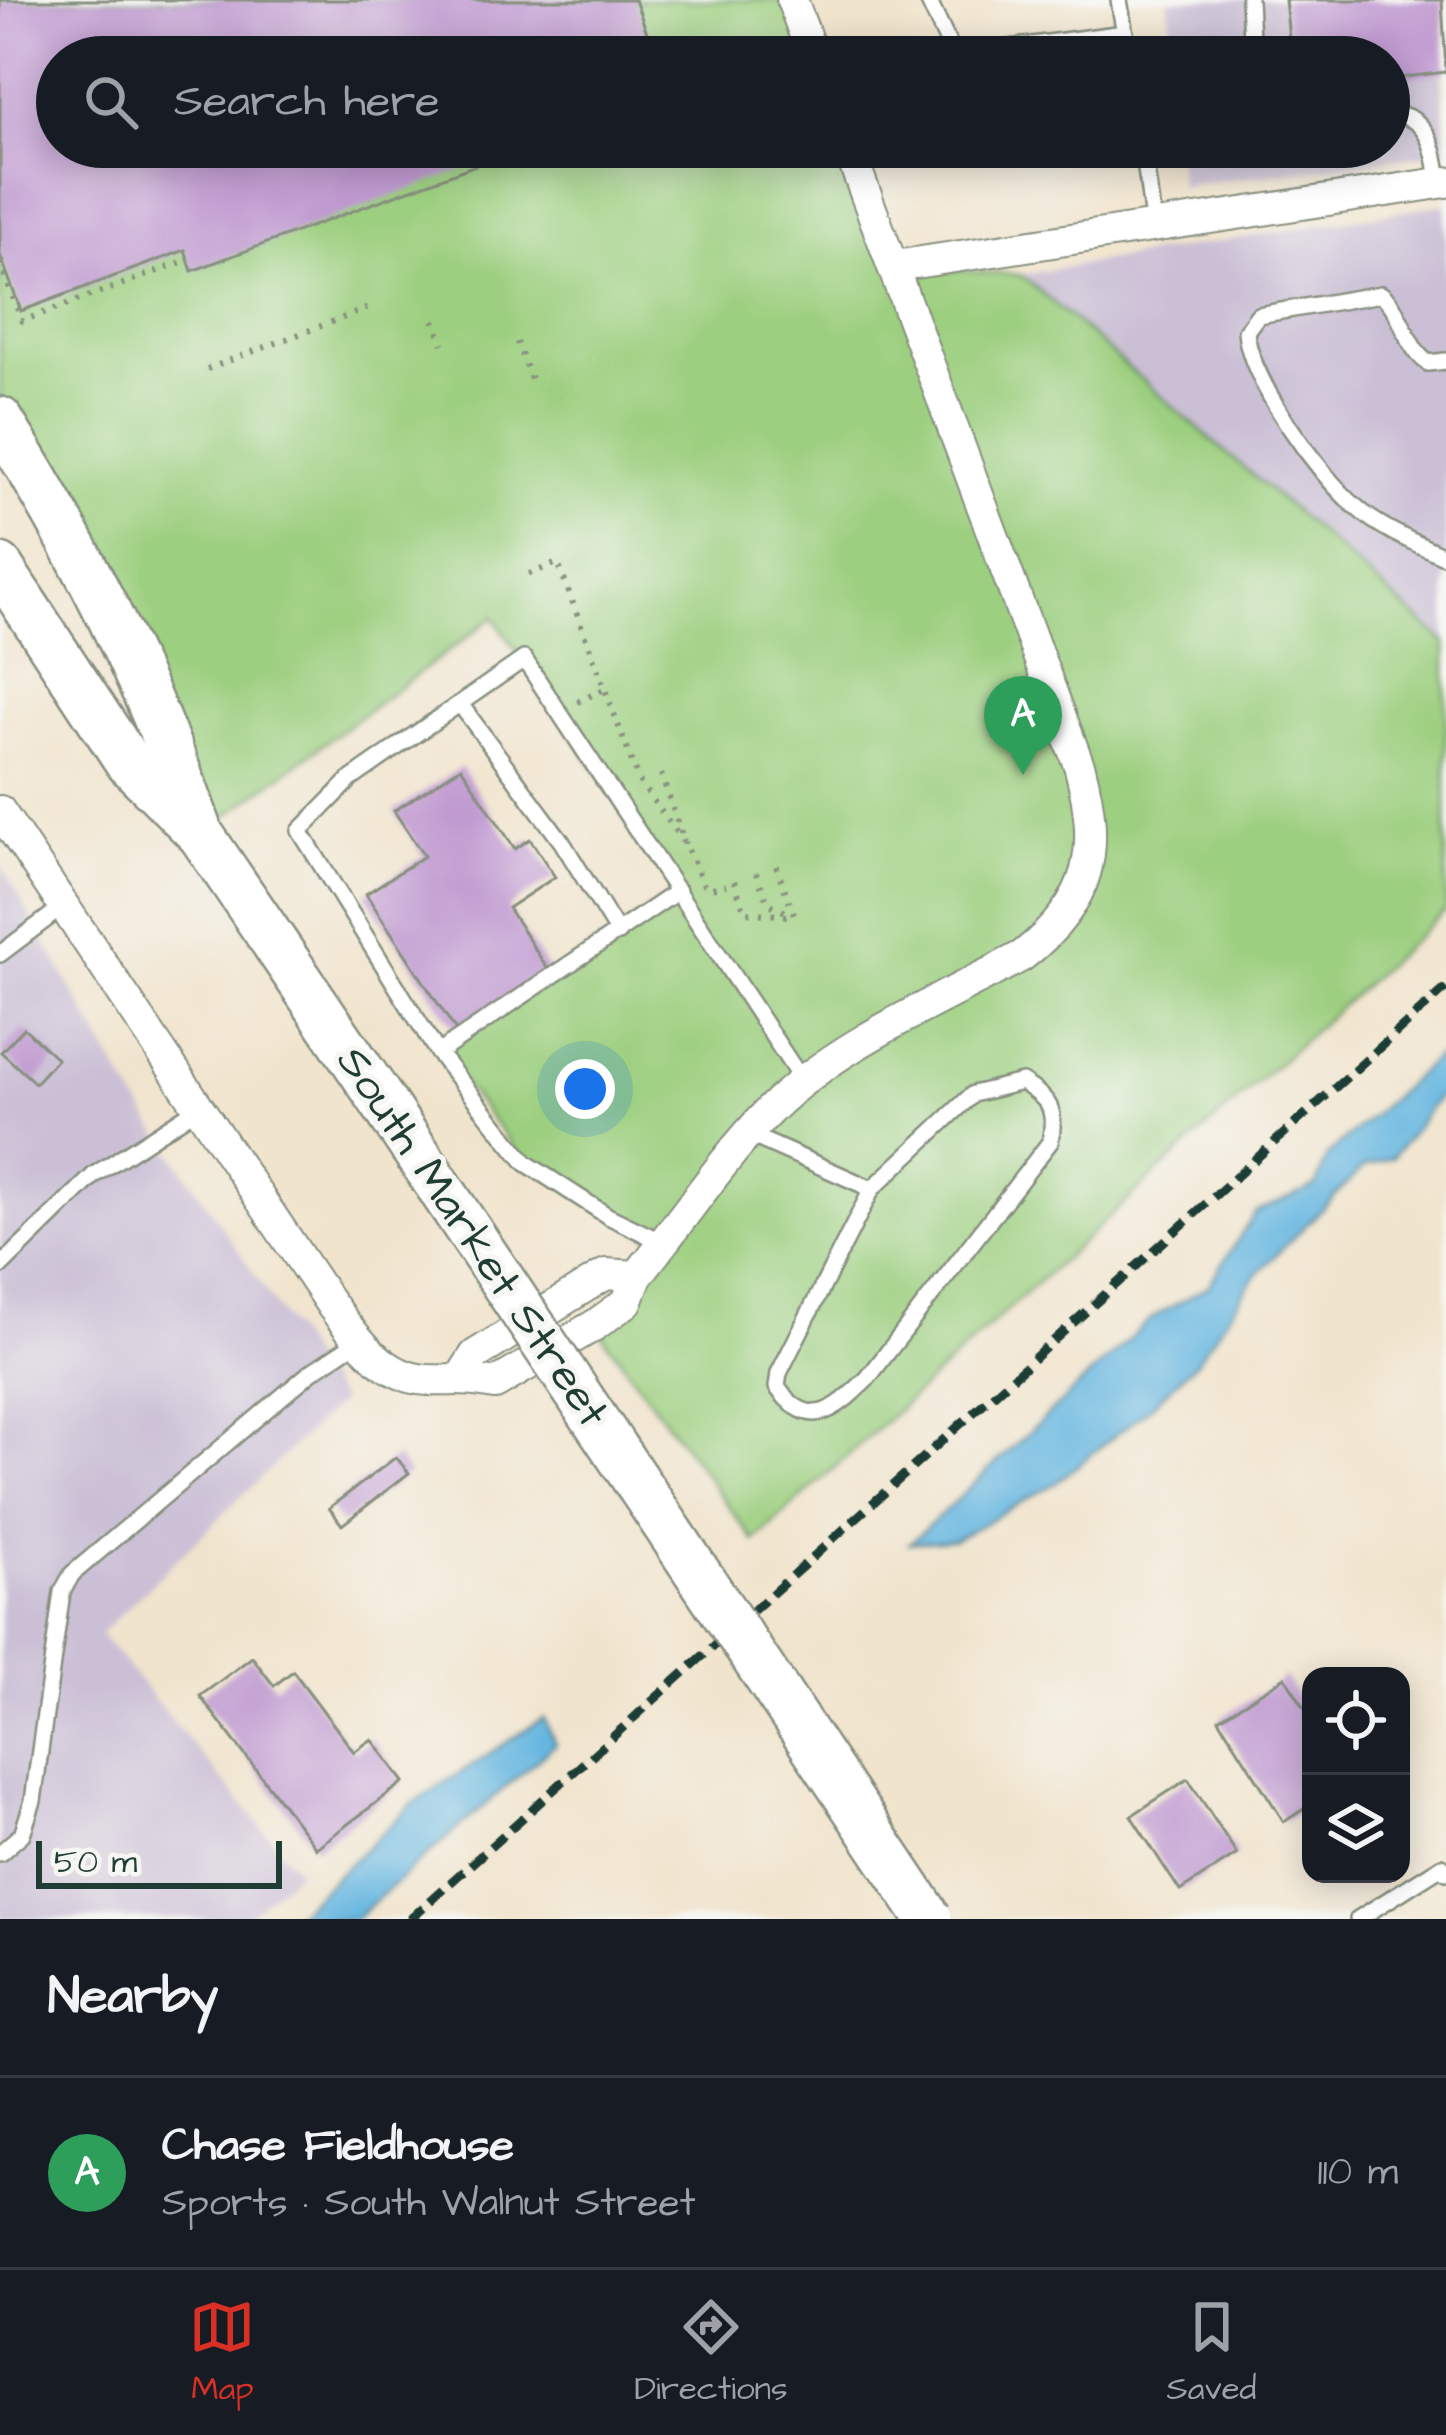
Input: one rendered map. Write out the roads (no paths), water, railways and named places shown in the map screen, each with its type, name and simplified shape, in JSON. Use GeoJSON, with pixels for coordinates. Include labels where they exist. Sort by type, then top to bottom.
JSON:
{"type":"FeatureCollection","features":[{"type":"Feature","properties":{"kind":"main road"},"geometry":{"type":"LineString","coordinates":[[0,420],[69,532],[106,606],[164,729],[201,835]]}},
{"type":"Feature","properties":{"kind":"main road","name":"South Market Street"},"geometry":{"type":"LineString","coordinates":[[0,567],[128,762],[201,835],[929,1919]]}},
{"type":"Feature","properties":{"kind":"street"},"geometry":{"type":"LineString","coordinates":[[792,0],[805,36]]}},
{"type":"Feature","properties":{"kind":"street","name":"South Market Street"},"geometry":{"type":"LineString","coordinates":[[0,811],[358,1341],[386,1366],[424,1381],[461,1377],[496,1384],[626,1302],[637,1276],[750,1135],[803,1082],[1022,956],[1043,939],[1074,898],[1091,848],[1093,819],[1080,768],[856,168]]}},
{"type":"Feature","properties":{"kind":"street"},"geometry":{"type":"LineString","coordinates":[[895,266],[1443,183]]}},
{"type":"Feature","properties":{"kind":"lane"},"geometry":{"type":"LineString","coordinates":[[928,0],[945,36]]}},
{"type":"Feature","properties":{"kind":"lane"},"geometry":{"type":"LineString","coordinates":[[1119,0],[1126,36]]}},
{"type":"Feature","properties":{"kind":"lane"},"geometry":{"type":"LineString","coordinates":[[1249,0],[1251,36]]}},
{"type":"Feature","properties":{"kind":"lane"},"geometry":{"type":"LineString","coordinates":[[1102,36],[1125,33]]}},
{"type":"Feature","properties":{"kind":"lane"},"geometry":{"type":"LineString","coordinates":[[1410,118],[1424,129],[1443,183]]}},
{"type":"Feature","properties":{"kind":"lane"},"geometry":{"type":"LineString","coordinates":[[1146,168],[1154,228]]}},
{"type":"Feature","properties":{"kind":"lane"},"geometry":{"type":"LineString","coordinates":[[1446,361],[1428,363],[1416,355],[1389,300],[1381,294],[1258,315],[1246,332],[1247,347],[1281,417],[1355,506],[1446,557]]}},
{"type":"Feature","properties":{"kind":"lane"},"geometry":{"type":"LineString","coordinates":[[664,1243],[608,1216],[526,1163],[438,1052],[300,831],[351,779],[524,659],[803,1082]]}},
{"type":"Feature","properties":{"kind":"lane"},"geometry":{"type":"LineString","coordinates":[[460,704],[562,842],[618,933]]}},
{"type":"Feature","properties":{"kind":"lane"},"geometry":{"type":"LineString","coordinates":[[438,1052],[678,891]]}},
{"type":"Feature","properties":{"kind":"lane"},"geometry":{"type":"LineString","coordinates":[[0,954],[65,905]]}},
{"type":"Feature","properties":{"kind":"lane"},"geometry":{"type":"LineString","coordinates":[[1022,1082],[1048,1099],[1056,1118],[1051,1142],[867,1379],[837,1408],[812,1414],[792,1407],[777,1388],[779,1373],[872,1189],[974,1094],[1022,1082]]}},
{"type":"Feature","properties":{"kind":"lane"},"geometry":{"type":"LineString","coordinates":[[0,1267],[94,1175],[200,1107]]}},
{"type":"Feature","properties":{"kind":"lane"},"geometry":{"type":"LineString","coordinates":[[750,1135],[872,1189]]}},
{"type":"Feature","properties":{"kind":"lane"},"geometry":{"type":"LineString","coordinates":[[0,1853],[22,1834],[33,1801],[62,1592],[72,1574],[311,1372],[358,1341]]}},
{"type":"Feature","properties":{"kind":"lane"},"geometry":{"type":"LineString","coordinates":[[1358,1919],[1442,1866],[1446,1872]]}},
{"type":"Feature","properties":{"kind":"water"},"geometry":{"type":"Polygon","coordinates":[[[1438,1056],[1446,1062],[1446,1087],[1392,1158],[1364,1167],[1257,1274],[1196,1362],[1149,1408],[1057,1482],[954,1540],[910,1543],[1152,1318],[1208,1286],[1255,1213],[1316,1186],[1327,1156],[1438,1056]]]}},
{"type":"Feature","properties":{"kind":"water"},"geometry":{"type":"Polygon","coordinates":[[[544,1718],[555,1744],[354,1919],[290,1919],[414,1803],[544,1718]]]}},
{"type":"Feature","properties":{"kind":"railway"},"geometry":{"type":"LineString","coordinates":[[410,1919],[1446,988]]}},
{"type":"Feature","properties":{"kind":"place","name":"Chase Fieldhouse"},"geometry":{"type":"Point","coordinates":[1023,775]}}]}
